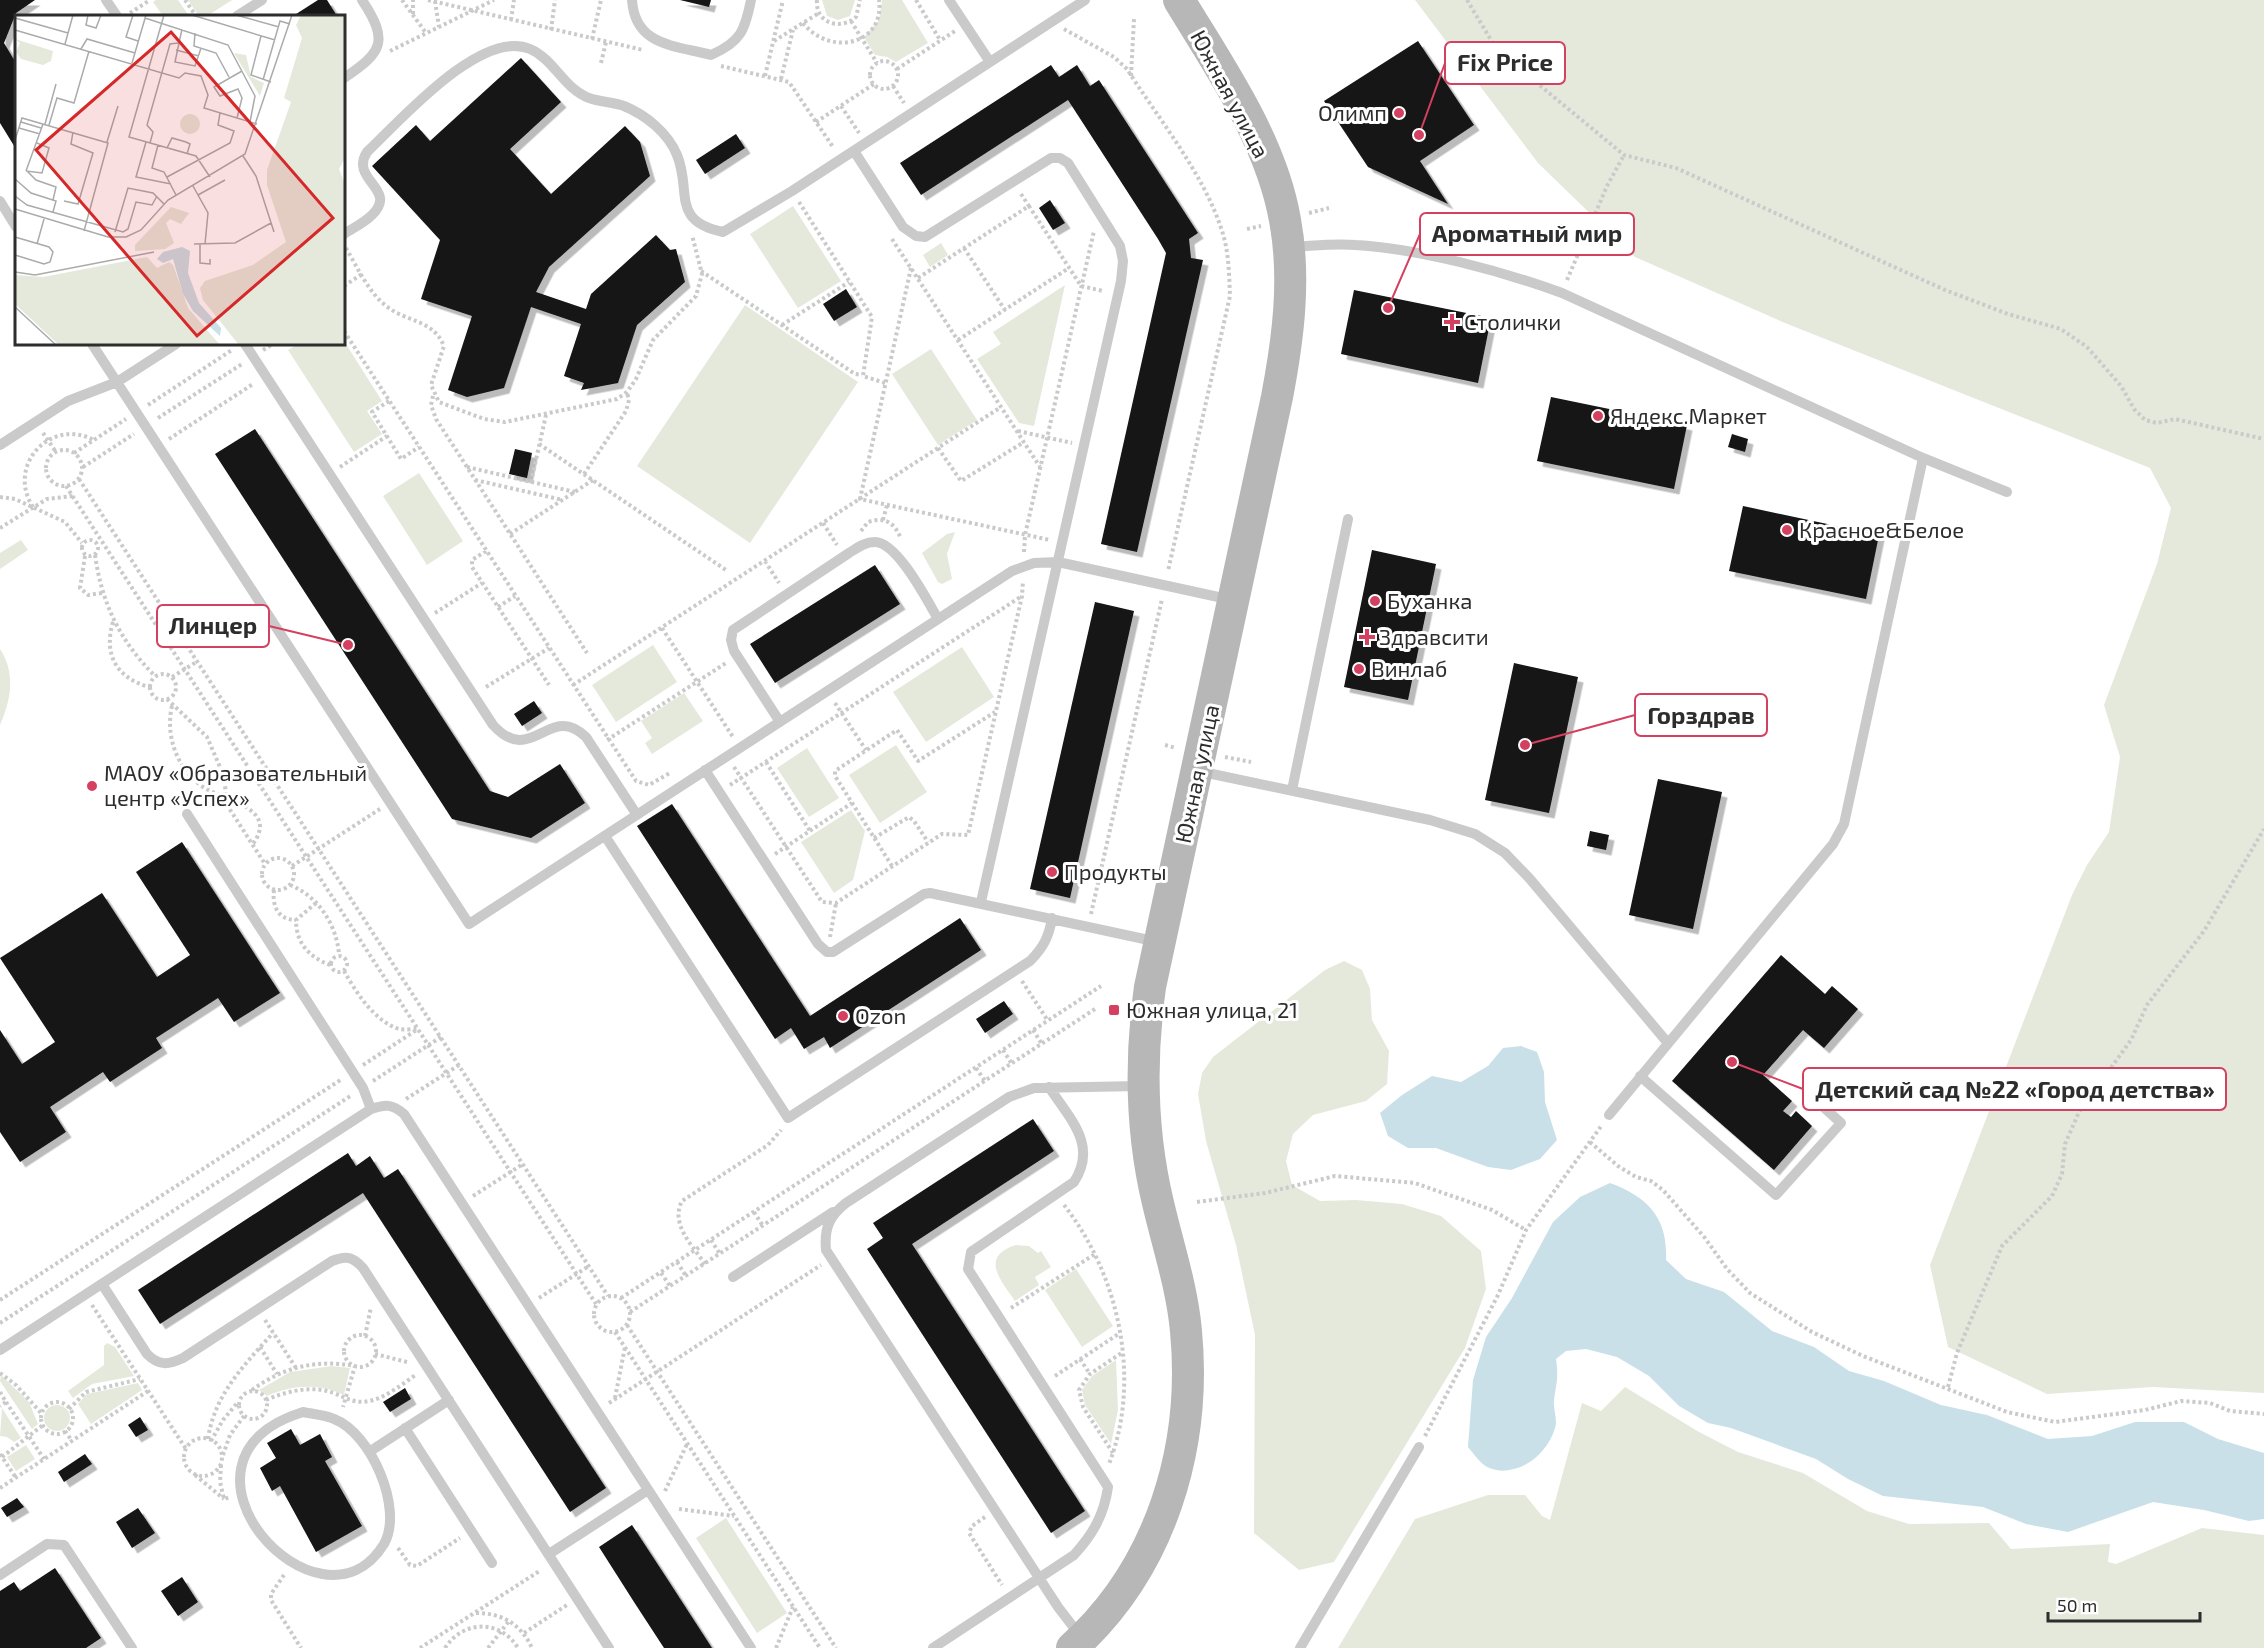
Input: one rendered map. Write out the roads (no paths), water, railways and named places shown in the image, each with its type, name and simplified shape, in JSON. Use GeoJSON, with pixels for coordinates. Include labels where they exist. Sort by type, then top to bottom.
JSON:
{"type":"FeatureCollection","features":[{"type":"Feature","properties":{"kind":"street","name":"Южная улица"},"geometry":{"type":"LineString","coordinates":[[1077,1643],[1117,1597],[1147,1550],[1166,1508],[1182,1455],[1188,1404],[1186,1332],[1178,1272],[1158,1202],[1146,1125],[1143,1086],[1144,1032],[1160,942],[1234,601],[1286,346],[1290,300],[1285,219],[1273,179],[1252,125],[1179,0]]}},
{"type":"Feature","properties":{"kind":"lane"},"geometry":{"type":"LineString","coordinates":[[106,0],[115,15]]}},
{"type":"Feature","properties":{"kind":"lane"},"geometry":{"type":"LineString","coordinates":[[239,15],[262,0]]}},
{"type":"Feature","properties":{"kind":"lane"},"geometry":{"type":"LineString","coordinates":[[345,77],[365,64],[377,51],[381,37],[376,21],[363,0]]}},
{"type":"Feature","properties":{"kind":"lane"},"geometry":{"type":"LineString","coordinates":[[632,0],[633,16],[640,29],[654,40],[711,55],[725,49],[745,28],[751,0]]}},
{"type":"Feature","properties":{"kind":"lane"},"geometry":{"type":"LineString","coordinates":[[949,0],[990,62]]}},
{"type":"Feature","properties":{"kind":"lane"},"geometry":{"type":"LineString","coordinates":[[345,233],[373,214],[380,202],[377,188],[361,168],[361,160],[367,152],[461,66],[481,53],[505,47],[524,47],[537,52],[582,95],[624,106],[654,124],[678,156],[686,208],[705,228],[723,232],[792,191],[1085,0]]}},
{"type":"Feature","properties":{"kind":"lane"},"geometry":{"type":"LineString","coordinates":[[854,151],[903,227],[916,236],[925,237],[1051,158],[1060,158],[1068,163],[1098,210],[1120,246],[1123,261],[1118,294],[981,902]]}},
{"type":"Feature","properties":{"kind":"lane"},"geometry":{"type":"LineString","coordinates":[[0,201],[15,225]]}},
{"type":"Feature","properties":{"kind":"lane"},"geometry":{"type":"LineString","coordinates":[[1288,247],[1339,244],[1385,248],[1508,273],[1562,293],[1923,458],[2007,492]]}},
{"type":"Feature","properties":{"kind":"lane"},"geometry":{"type":"LineString","coordinates":[[93,345],[469,924],[1011,571],[1034,563],[1058,562],[1234,601]]}},
{"type":"Feature","properties":{"kind":"lane"},"geometry":{"type":"LineString","coordinates":[[0,445],[68,400],[117,382],[174,345]]}},
{"type":"Feature","properties":{"kind":"lane"},"geometry":{"type":"LineString","coordinates":[[246,345],[493,725],[504,737],[516,741],[529,739],[563,724],[576,727],[594,749],[637,815]]}},
{"type":"Feature","properties":{"kind":"lane"},"geometry":{"type":"LineString","coordinates":[[1609,1115],[1667,1042],[1833,844],[1844,824],[1923,458]]}},
{"type":"Feature","properties":{"kind":"lane"},"geometry":{"type":"LineString","coordinates":[[1292,790],[1347,519]]}},
{"type":"Feature","properties":{"kind":"lane"},"geometry":{"type":"LineString","coordinates":[[780,722],[737,656],[731,640],[733,630],[844,556],[861,545],[875,542],[885,544],[897,554],[939,619]]}},
{"type":"Feature","properties":{"kind":"lane"},"geometry":{"type":"LineString","coordinates":[[705,771],[818,944],[827,952],[839,949],[924,894],[938,893],[1160,942]]}},
{"type":"Feature","properties":{"kind":"lane"},"geometry":{"type":"LineString","coordinates":[[1198,771],[1430,820],[1475,834],[1505,853],[1667,1042]]}},
{"type":"Feature","properties":{"kind":"lane"},"geometry":{"type":"LineString","coordinates":[[187,814],[363,1088],[371,1109]]}},
{"type":"Feature","properties":{"kind":"lane"},"geometry":{"type":"LineString","coordinates":[[605,836],[788,1118],[1015,971],[1042,950],[1052,918]]}},
{"type":"Feature","properties":{"kind":"lane"},"geometry":{"type":"LineString","coordinates":[[1640,1076],[1776,1195],[1841,1123],[1808,1093]]}},
{"type":"Feature","properties":{"kind":"lane"},"geometry":{"type":"LineString","coordinates":[[733,1276],[1009,1097],[1034,1088],[1143,1086]]}},
{"type":"Feature","properties":{"kind":"lane"},"geometry":{"type":"LineString","coordinates":[[933,1648],[1074,1555],[1091,1536],[1105,1504],[1108,1487],[971,1277],[968,1260],[971,1252],[1074,1182],[1082,1169],[1085,1151],[1077,1129],[1049,1087]]}},
{"type":"Feature","properties":{"kind":"lane"},"geometry":{"type":"LineString","coordinates":[[0,1350],[371,1109],[383,1105],[394,1106],[404,1114],[751,1648]]}},
{"type":"Feature","properties":{"kind":"lane"},"geometry":{"type":"LineString","coordinates":[[846,1203],[835,1211],[828,1223],[825,1236],[826,1250],[1040,1578],[1077,1643]]}},
{"type":"Feature","properties":{"kind":"lane"},"geometry":{"type":"LineString","coordinates":[[102,1284],[147,1354],[155,1362],[169,1365],[343,1256],[354,1258],[428,1367],[609,1648]]}},
{"type":"Feature","properties":{"kind":"lane"},"geometry":{"type":"LineString","coordinates":[[369,1452],[449,1400]]}},
{"type":"Feature","properties":{"kind":"lane"},"geometry":{"type":"LineString","coordinates":[[303,1412],[339,1422],[369,1452],[390,1499],[388,1533],[374,1560],[358,1572],[340,1579],[307,1575],[290,1568],[274,1557],[253,1525],[239,1494],[241,1467],[256,1437],[279,1420],[303,1412]]}},
{"type":"Feature","properties":{"kind":"lane"},"geometry":{"type":"LineString","coordinates":[[405,1428],[492,1563]]}},
{"type":"Feature","properties":{"kind":"lane"},"geometry":{"type":"LineString","coordinates":[[1300,1648],[1419,1447]]}},
{"type":"Feature","properties":{"kind":"lane"},"geometry":{"type":"LineString","coordinates":[[551,1558],[648,1490]]}},
{"type":"Feature","properties":{"kind":"lane"},"geometry":{"type":"LineString","coordinates":[[0,1575],[47,1544],[64,1545],[132,1648]]}},
{"type":"Feature","properties":{"kind":"water"},"geometry":{"type":"Polygon","coordinates":[[[1521,1046],[1537,1052],[1544,1072],[1545,1102],[1557,1140],[1540,1159],[1511,1170],[1488,1167],[1436,1148],[1408,1148],[1388,1136],[1380,1113],[1402,1095],[1432,1076],[1461,1082],[1488,1066],[1503,1048],[1521,1046]]]}},
{"type":"Feature","properties":{"kind":"water"},"geometry":{"type":"Polygon","coordinates":[[[1610,1183],[1635,1195],[1653,1211],[1663,1232],[1666,1260],[1686,1279],[1724,1292],[1772,1331],[1814,1347],[1849,1371],[1884,1381],[1941,1405],[1987,1415],[2048,1439],[2092,1436],[2135,1422],[2184,1422],[2218,1439],[2264,1453],[2264,1519],[2249,1521],[2204,1510],[2153,1502],[2068,1532],[2026,1524],[1983,1507],[1883,1496],[1848,1479],[1816,1459],[1731,1428],[1708,1423],[1679,1406],[1649,1376],[1617,1357],[1586,1349],[1566,1351],[1556,1359],[1554,1404],[1556,1425],[1545,1448],[1519,1468],[1498,1470],[1487,1467],[1468,1447],[1473,1380],[1486,1337],[1512,1298],[1553,1222],[1580,1197],[1610,1183]]]}},
{"type":"Feature","properties":{"kind":"place","name":"Олимп"},"geometry":{"type":"Point","coordinates":[1399,113]}},
{"type":"Feature","properties":{"kind":"place","name":"Fix Price"},"geometry":{"type":"Point","coordinates":[1419,135]}},
{"type":"Feature","properties":{"kind":"place","name":"Ароматный мир"},"geometry":{"type":"Point","coordinates":[1388,308]}},
{"type":"Feature","properties":{"kind":"place","name":"Столички"},"geometry":{"type":"Point","coordinates":[1452,322]}},
{"type":"Feature","properties":{"kind":"place","name":"Яндекс.Маркет"},"geometry":{"type":"Point","coordinates":[1598,416]}},
{"type":"Feature","properties":{"kind":"place","name":"Красное&Белое"},"geometry":{"type":"Point","coordinates":[1787,530]}},
{"type":"Feature","properties":{"kind":"place","name":"Буханка"},"geometry":{"type":"Point","coordinates":[1375,601]}},
{"type":"Feature","properties":{"kind":"place","name":"Здравсити"},"geometry":{"type":"Point","coordinates":[1367,637]}},
{"type":"Feature","properties":{"kind":"place","name":"Линцер"},"geometry":{"type":"Point","coordinates":[348,645]}},
{"type":"Feature","properties":{"kind":"place","name":"Винлаб"},"geometry":{"type":"Point","coordinates":[1359,669]}},
{"type":"Feature","properties":{"kind":"place","name":"Горздрав"},"geometry":{"type":"Point","coordinates":[1525,745]}},
{"type":"Feature","properties":{"kind":"place","name":"МАОУ «Образовательный центр «Успех»"},"geometry":{"type":"Point","coordinates":[92,786]}},
{"type":"Feature","properties":{"kind":"place","name":"Продукты"},"geometry":{"type":"Point","coordinates":[1052,872]}},
{"type":"Feature","properties":{"kind":"place","name":"Южная улица, 21"},"geometry":{"type":"Point","coordinates":[1114,1010]}},
{"type":"Feature","properties":{"kind":"place","name":"Ozon"},"geometry":{"type":"Point","coordinates":[843,1016]}},
{"type":"Feature","properties":{"kind":"place","name":"Детский сад №22 «Город детства»"},"geometry":{"type":"Point","coordinates":[1732,1062]}}]}
